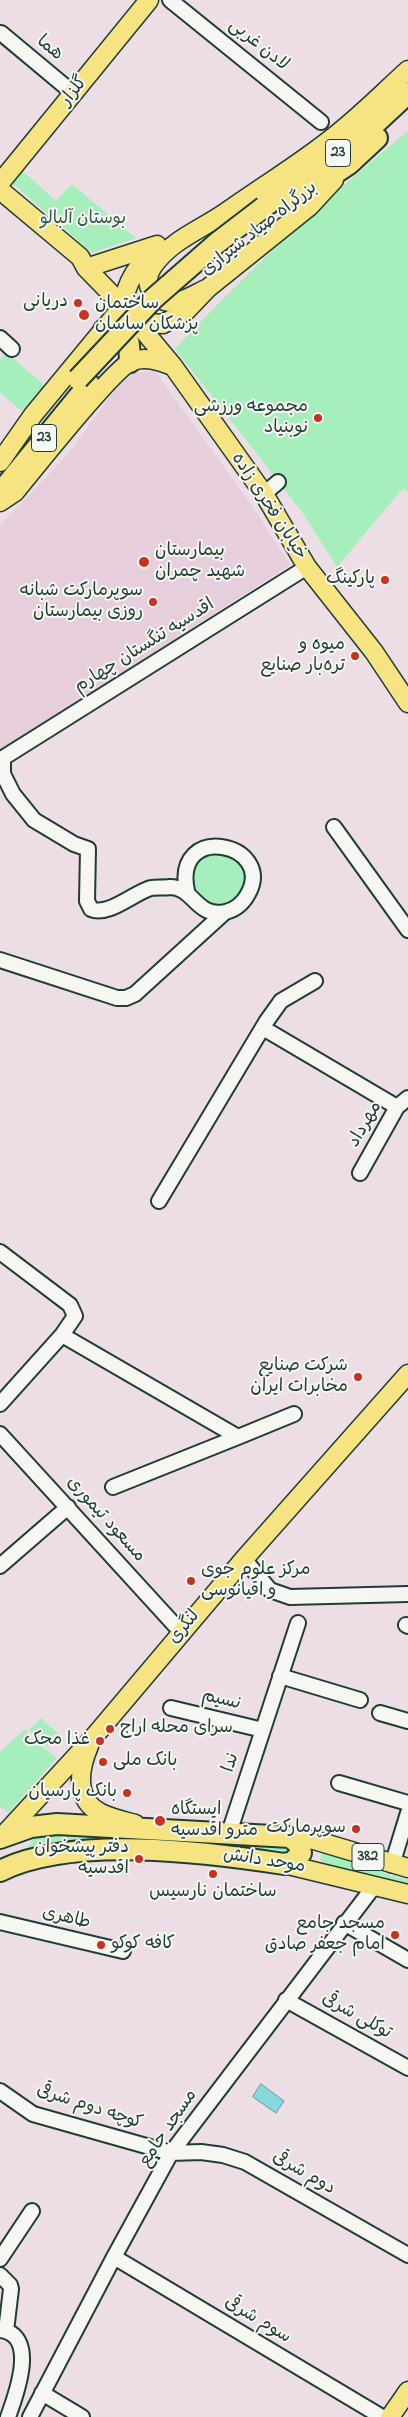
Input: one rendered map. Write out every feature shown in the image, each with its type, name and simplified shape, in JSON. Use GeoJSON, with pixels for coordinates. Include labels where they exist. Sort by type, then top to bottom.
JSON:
{"type":"FeatureCollection","features":[{"type":"Feature","properties":{"kind":"highway","name":"بزرگراه صیاد شیرازی"},"geometry":{"type":"LineString","coordinates":[[0,477],[83,382],[228,251],[269,210],[363,135],[408,92]]}},
{"type":"Feature","properties":{"kind":"highway","name":"بزرگراه صیاد شیرازی"},"geometry":{"type":"LineString","coordinates":[[269,210],[349,164],[408,108]]}},
{"type":"Feature","properties":{"kind":"highway"},"geometry":{"type":"LineString","coordinates":[[100,333],[120,331],[124,334],[129,346],[130,362]]}},
{"type":"Feature","properties":{"kind":"highway","name":"بزرگراه صیاد شیرازی"},"geometry":{"type":"LineString","coordinates":[[0,493],[83,382]]}},
{"type":"Feature","properties":{"kind":"highway","name":"موحد دانش"},"geometry":{"type":"LineString","coordinates":[[0,1838],[32,1827],[56,1824],[290,1837]]}},
{"type":"Feature","properties":{"kind":"highway"},"geometry":{"type":"LineString","coordinates":[[284,1864],[293,1862],[301,1853],[299,1844],[290,1837]]}},
{"type":"Feature","properties":{"kind":"highway","name":"موحد دانش"},"geometry":{"type":"LineString","coordinates":[[0,1871],[26,1861],[53,1856],[116,1851],[222,1854],[284,1864]]}},
{"type":"Feature","properties":{"kind":"main road","name":"گلزار"},"geometry":{"type":"LineString","coordinates":[[2,180],[149,0]]}},
{"type":"Feature","properties":{"kind":"main road"},"geometry":{"type":"LineString","coordinates":[[343,129],[408,70]]}},
{"type":"Feature","properties":{"kind":"main road"},"geometry":{"type":"LineString","coordinates":[[86,268],[102,261],[168,242],[222,215],[343,129],[408,92]]}},
{"type":"Feature","properties":{"kind":"main road"},"geometry":{"type":"LineString","coordinates":[[136,322],[163,324],[186,311],[208,288],[310,206],[349,164]]}},
{"type":"Feature","properties":{"kind":"main road","name":"خیابان فخری زاده"},"geometry":{"type":"LineString","coordinates":[[2,180],[80,258],[86,268],[123,306],[173,366],[264,494],[307,567],[374,652],[408,703]]}},
{"type":"Feature","properties":{"kind":"main road","name":"خیابان فخری زاده"},"geometry":{"type":"LineString","coordinates":[[0,200],[75,264],[86,268]]}},
{"type":"Feature","properties":{"kind":"main road"},"geometry":{"type":"LineString","coordinates":[[168,242],[152,266],[147,279],[150,291],[160,299],[171,302],[180,301],[208,288]]}},
{"type":"Feature","properties":{"kind":"main road"},"geometry":{"type":"LineString","coordinates":[[0,462],[33,415],[123,306],[125,292],[138,265],[168,242]]}},
{"type":"Feature","properties":{"kind":"main road"},"geometry":{"type":"LineString","coordinates":[[99,281],[104,309],[100,333]]}},
{"type":"Feature","properties":{"kind":"main road"},"geometry":{"type":"LineString","coordinates":[[0,502],[15,492],[100,392],[130,362],[154,360],[173,366]]}},
{"type":"Feature","properties":{"kind":"main road","name":"لنگری"},"geometry":{"type":"LineString","coordinates":[[0,1838],[92,1739],[244,1559],[408,1374]]}},
{"type":"Feature","properties":{"kind":"main road"},"geometry":{"type":"LineString","coordinates":[[92,1739],[82,1767],[82,1790],[85,1799],[100,1813],[147,1828]]}},
{"type":"Feature","properties":{"kind":"main road","name":"موحد دانش"},"geometry":{"type":"LineString","coordinates":[[290,1837],[328,1844],[400,1866]]}},
{"type":"Feature","properties":{"kind":"main road"},"geometry":{"type":"LineString","coordinates":[[327,1873],[315,1860],[318,1849],[328,1844]]}},
{"type":"Feature","properties":{"kind":"main road","name":"موحد دانش"},"geometry":{"type":"LineString","coordinates":[[284,1864],[403,1891]]}},
{"type":"Feature","properties":{"kind":"main road"},"geometry":{"type":"LineString","coordinates":[[390,2417],[408,2391]]}},
{"type":"Feature","properties":{"kind":"main road"},"geometry":{"type":"LineString","coordinates":[[402,2417],[408,2408]]}},
{"type":"Feature","properties":{"kind":"street","name":"لادن غربی"},"geometry":{"type":"LineString","coordinates":[[170,0],[321,122]]}},
{"type":"Feature","properties":{"kind":"street","name":"هما"},"geometry":{"type":"LineString","coordinates":[[1,33],[73,93]]}},
{"type":"Feature","properties":{"kind":"street"},"geometry":{"type":"LineString","coordinates":[[0,338],[12,349]]}},
{"type":"Feature","properties":{"kind":"street"},"geometry":{"type":"LineString","coordinates":[[264,494],[278,482]]}},
{"type":"Feature","properties":{"kind":"street","name":"اقدسیه تنگستان چهارم"},"geometry":{"type":"LineString","coordinates":[[187,891],[176,887],[150,888],[128,900],[98,911],[92,909],[87,901],[88,849],[74,844],[34,820],[13,794],[2,774],[3,758],[307,567]]}},
{"type":"Feature","properties":{"kind":"street"},"geometry":{"type":"LineString","coordinates":[[334,827],[408,930]]}},
{"type":"Feature","properties":{"kind":"street"},"geometry":{"type":"LineString","coordinates":[[0,960],[117,998],[126,998],[135,994],[225,912],[244,902],[250,892],[252,882],[251,871],[247,861],[230,848],[213,846],[198,852],[186,870],[185,881],[187,891],[193,901],[202,909],[213,912],[225,912]]}},
{"type":"Feature","properties":{"kind":"street"},"geometry":{"type":"LineString","coordinates":[[158,1201],[281,1000],[315,981]]}},
{"type":"Feature","properties":{"kind":"street"},"geometry":{"type":"LineString","coordinates":[[263,1028],[396,1107]]}},
{"type":"Feature","properties":{"kind":"street","name":"مهرداد"},"geometry":{"type":"LineString","coordinates":[[360,1173],[396,1107],[408,1098]]}},
{"type":"Feature","properties":{"kind":"street"},"geometry":{"type":"LineString","coordinates":[[0,1252],[70,1305],[75,1311],[75,1316],[62,1335],[0,1404]]}},
{"type":"Feature","properties":{"kind":"street"},"geometry":{"type":"LineString","coordinates":[[62,1335],[238,1437]]}},
{"type":"Feature","properties":{"kind":"street"},"geometry":{"type":"LineString","coordinates":[[113,1487],[294,1414]]}},
{"type":"Feature","properties":{"kind":"street","name":"مسعود تیموری"},"geometry":{"type":"LineString","coordinates":[[0,1434],[181,1632]]}},
{"type":"Feature","properties":{"kind":"street"},"geometry":{"type":"LineString","coordinates":[[0,1566],[68,1507]]}},
{"type":"Feature","properties":{"kind":"street"},"geometry":{"type":"LineString","coordinates":[[244,1559],[270,1590],[279,1595],[290,1597],[408,1594]]}},
{"type":"Feature","properties":{"kind":"street","name":"ندا"},"geometry":{"type":"LineString","coordinates":[[229,1833],[298,1623]]}},
{"type":"Feature","properties":{"kind":"street"},"geometry":{"type":"LineString","coordinates":[[280,1676],[360,1700]]}},
{"type":"Feature","properties":{"kind":"street","name":"نسیم"},"geometry":{"type":"LineString","coordinates":[[171,1708],[263,1730]]}},
{"type":"Feature","properties":{"kind":"street"},"geometry":{"type":"LineString","coordinates":[[380,1713],[408,1721]]}},
{"type":"Feature","properties":{"kind":"street"},"geometry":{"type":"LineString","coordinates":[[338,1783],[408,1803]]}},
{"type":"Feature","properties":{"kind":"street"},"geometry":{"type":"LineString","coordinates":[[400,1866],[408,1813]]}},
{"type":"Feature","properties":{"kind":"street","name":"مسجد جامع"},"geometry":{"type":"LineString","coordinates":[[30,2417],[114,2257],[171,2154],[374,1884]]}},
{"type":"Feature","properties":{"kind":"street","name":"طاهری"},"geometry":{"type":"LineString","coordinates":[[0,1922],[123,1952]]}},
{"type":"Feature","properties":{"kind":"street"},"geometry":{"type":"LineString","coordinates":[[344,1923],[408,1960]]}},
{"type":"Feature","properties":{"kind":"street","name":"توکلی شرقی"},"geometry":{"type":"LineString","coordinates":[[286,2000],[408,2068]]}},
{"type":"Feature","properties":{"kind":"street","name":"کوچه دوم شرقی"},"geometry":{"type":"LineString","coordinates":[[0,2091],[33,2114],[171,2154]]}},
{"type":"Feature","properties":{"kind":"street","name":"دوم شرقی"},"geometry":{"type":"LineString","coordinates":[[171,2154],[201,2152],[223,2155],[245,2162],[408,2255]]}},
{"type":"Feature","properties":{"kind":"street"},"geometry":{"type":"LineString","coordinates":[[0,2259],[32,2211]]}},
{"type":"Feature","properties":{"kind":"street","name":"سوم شرقی"},"geometry":{"type":"LineString","coordinates":[[114,2257],[382,2417]]}},
{"type":"Feature","properties":{"kind":"street"},"geometry":{"type":"LineString","coordinates":[[0,2275],[10,2285],[11,2289],[3,2330],[11,2333],[22,2348],[24,2355],[16,2395],[8,2417]]}},
{"type":"Feature","properties":{"kind":"street"},"geometry":{"type":"LineString","coordinates":[[42,2393],[82,2417]]}},
{"type":"Feature","properties":{"kind":"shaded area","name":"بیمارستان شهید چمران"},"geometry":{"type":"Polygon","coordinates":[[[155,371],[257,513],[290,565],[0,751],[0,525],[68,454],[126,374],[155,371]]]}},
{"type":"Feature","properties":{"kind":"green space","name":"مجموعه ورزشی نوبنیاد"},"geometry":{"type":"Polygon","coordinates":[[[408,131],[408,492],[403,488],[337,567],[302,512],[175,349],[288,236],[408,131]]]}},
{"type":"Feature","properties":{"kind":"green space","name":"بوستان آلبالو"},"geometry":{"type":"Polygon","coordinates":[[[20,169],[56,201],[72,184],[136,238],[92,253],[10,181],[20,169]]]}},
{"type":"Feature","properties":{"kind":"green space"},"geometry":{"type":"Polygon","coordinates":[[[6,352],[44,385],[22,411],[0,393],[0,360],[6,352]]]}},
{"type":"Feature","properties":{"kind":"green space"},"geometry":{"type":"Polygon","coordinates":[[[213,853],[223,853],[237,860],[244,874],[244,884],[237,898],[223,905],[213,905],[203,901],[196,894],[192,884],[192,874],[196,864],[203,857],[213,853]]]}},
{"type":"Feature","properties":{"kind":"green space"},"geometry":{"type":"Polygon","coordinates":[[[41,1718],[60,1735],[48,1747],[29,1730],[41,1718]]]}},
{"type":"Feature","properties":{"kind":"green space"},"geometry":{"type":"Polygon","coordinates":[[[25,1729],[28,1732],[28,1736],[57,1758],[8,1813],[0,1806],[0,1752],[25,1729]]]}},
{"type":"Feature","properties":{"kind":"green space"},"geometry":{"type":"Polygon","coordinates":[[[37,1832],[253,1845],[288,1845],[296,1855],[117,1840],[51,1842],[27,1848],[37,1832]]]}},
{"type":"Feature","properties":{"kind":"green space"},"geometry":{"type":"Polygon","coordinates":[[[327,1851],[408,1880],[408,1887],[325,1866],[320,1859],[323,1852],[327,1851]]]}},
{"type":"Feature","properties":{"kind":"water"},"geometry":{"type":"Polygon","coordinates":[[[261,2084],[284,2101],[276,2113],[253,2097],[261,2084]]]}},
{"type":"Feature","properties":{"kind":"place","name":"دریانى"},"geometry":{"type":"Point","coordinates":[78,303]}},
{"type":"Feature","properties":{"kind":"place","name":"ساختمان پزشکان ساسان"},"geometry":{"type":"Point","coordinates":[84,315]}},
{"type":"Feature","properties":{"kind":"place","name":"مجموعه ورزشی نوبنیاد"},"geometry":{"type":"Point","coordinates":[318,418]}},
{"type":"Feature","properties":{"kind":"place","name":"بیمارستان شهید چمران"},"geometry":{"type":"Point","coordinates":[144,562]}},
{"type":"Feature","properties":{"kind":"place","name":"پارکینگ"},"geometry":{"type":"Point","coordinates":[385,580]}},
{"type":"Feature","properties":{"kind":"place","name":"سوپرمارکت شبانه روزی بیمارستان"},"geometry":{"type":"Point","coordinates":[153,602]}},
{"type":"Feature","properties":{"kind":"place","name":"میوه و تره‌بار صنایع"},"geometry":{"type":"Point","coordinates":[355,656]}},
{"type":"Feature","properties":{"kind":"place","name":"شرکت صنایع مخابرات ایران"},"geometry":{"type":"Point","coordinates":[358,1377]}},
{"type":"Feature","properties":{"kind":"place","name":"مرکز علوم جوی و اقیانوسی"},"geometry":{"type":"Point","coordinates":[191,1581]}},
{"type":"Feature","properties":{"kind":"place","name":"سرای محله اراج"},"geometry":{"type":"Point","coordinates":[110,1729]}},
{"type":"Feature","properties":{"kind":"place","name":"غذا محک"},"geometry":{"type":"Point","coordinates":[100,1741]}},
{"type":"Feature","properties":{"kind":"place","name":"بانک ملی"},"geometry":{"type":"Point","coordinates":[103,1762]}},
{"type":"Feature","properties":{"kind":"place","name":"بانک پارسیان"},"geometry":{"type":"Point","coordinates":[127,1793]}},
{"type":"Feature","properties":{"kind":"place","name":"ایستگاه مترو اقدسیه"},"geometry":{"type":"Point","coordinates":[160,1821]}},
{"type":"Feature","properties":{"kind":"place","name":"سوپرمارکت"},"geometry":{"type":"Point","coordinates":[356,1829]}},
{"type":"Feature","properties":{"kind":"place","name":"دفتر پیشخوان اقدسیه"},"geometry":{"type":"Point","coordinates":[139,1859]}},
{"type":"Feature","properties":{"kind":"place","name":"ساختمان نارسیس"},"geometry":{"type":"Point","coordinates":[213,1874]}},
{"type":"Feature","properties":{"kind":"place","name":"مسجد جامع امام جعفر صادق"},"geometry":{"type":"Point","coordinates":[395,1935]}},
{"type":"Feature","properties":{"kind":"place","name":"کافه کوکو"},"geometry":{"type":"Point","coordinates":[101,1945]}}]}
